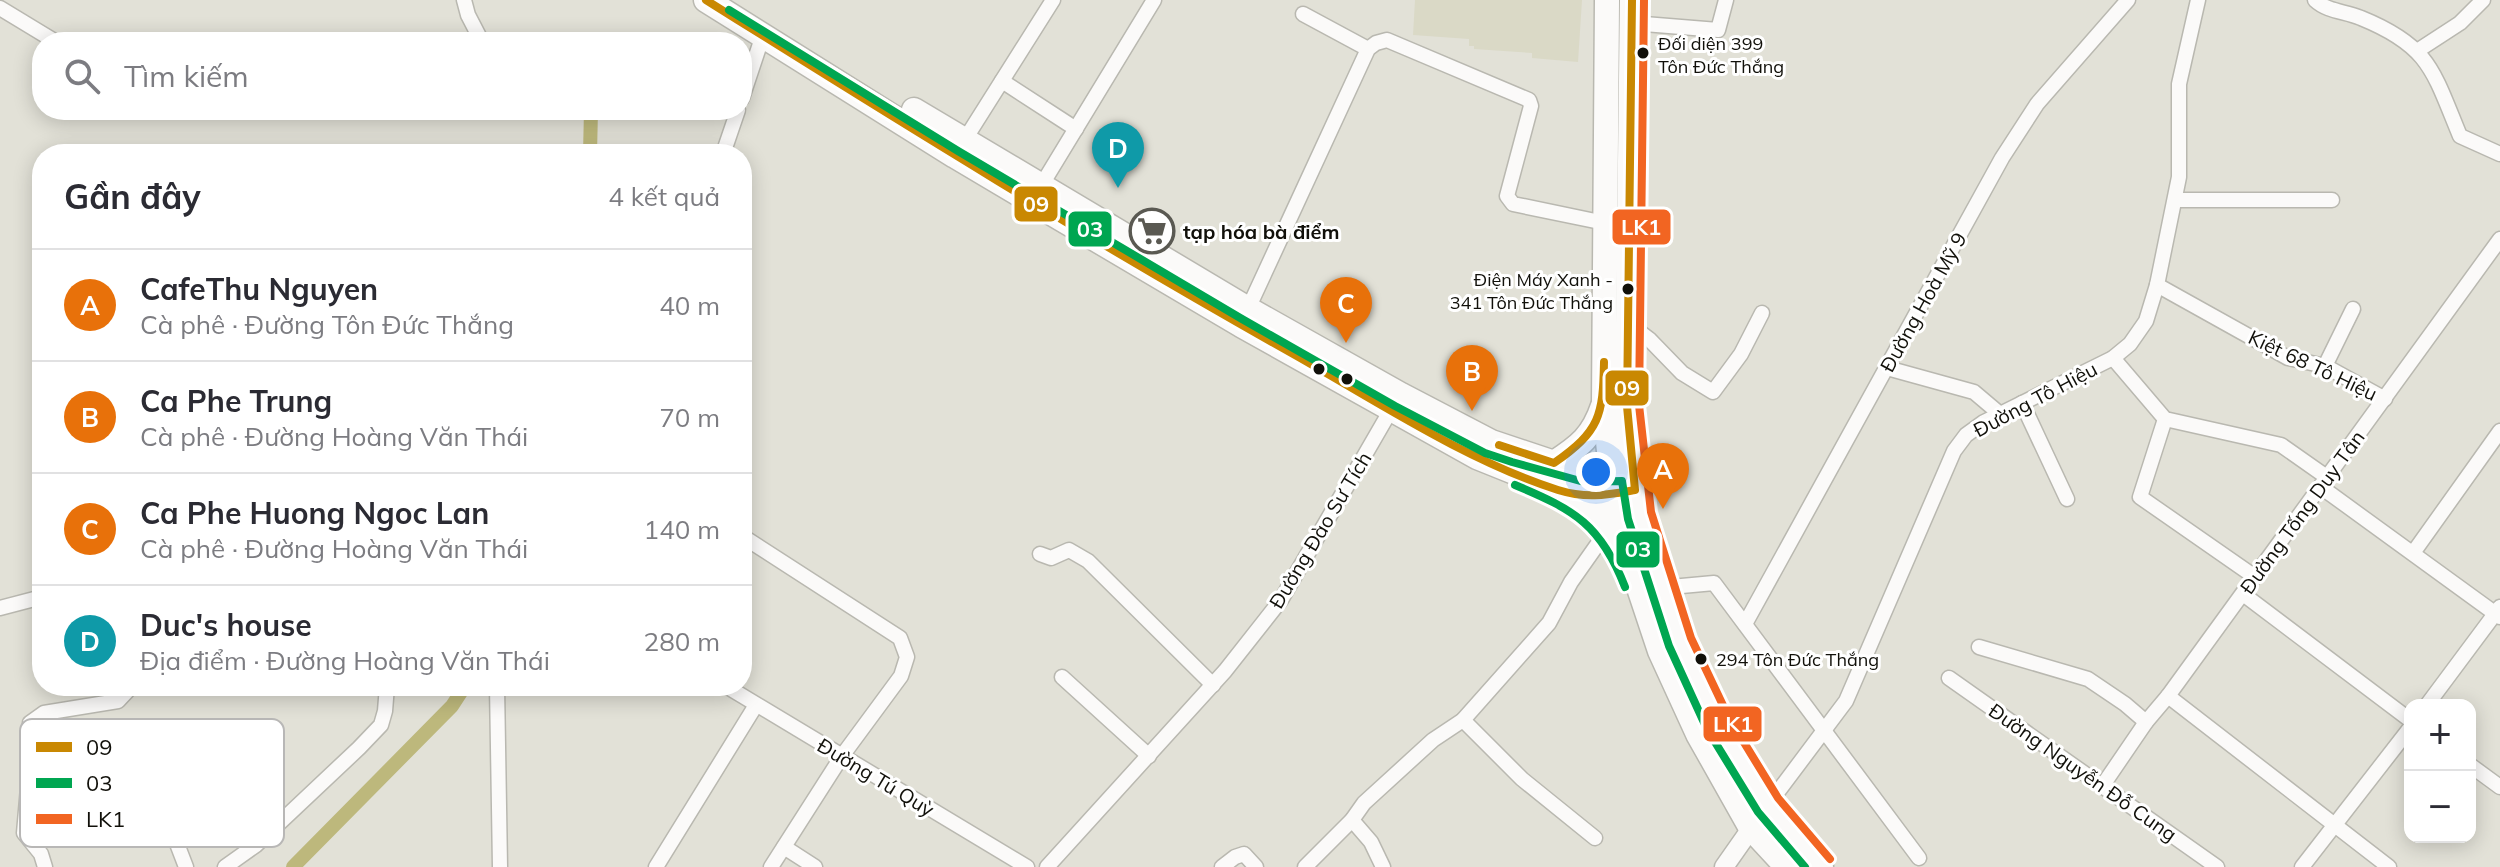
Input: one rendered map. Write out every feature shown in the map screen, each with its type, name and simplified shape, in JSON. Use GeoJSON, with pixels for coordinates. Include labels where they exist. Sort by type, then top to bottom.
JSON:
{"type":"FeatureCollection","features":[{"type":"Feature","properties":{"kind":"main road"},"geometry":{"type":"LineString","coordinates":[[706,0],[955,156],[1241,325],[1477,457],[1559,490],[1594,497],[1623,481]]}},
{"type":"Feature","properties":{"kind":"main road"},"geometry":{"type":"LineString","coordinates":[[735,0],[964,141],[1248,309],[1401,395],[1491,442],[1623,481]]}},
{"type":"Feature","properties":{"kind":"main road"},"geometry":{"type":"LineString","coordinates":[[1607,0],[1604,403],[1623,481],[1639,515],[1660,588],[1680,642],[1718,724],[1768,805],[1821,867]]}},
{"type":"Feature","properties":{"kind":"main road"},"geometry":{"type":"LineString","coordinates":[[1632,12],[1627,406],[1623,481],[1616,519],[1660,651],[1698,734],[1751,828],[1787,867]]}},
{"type":"Feature","properties":{"kind":"main road"},"geometry":{"type":"LineString","coordinates":[[1554,463],[1580,446],[1597,426],[1604,403]]}},
{"type":"Feature","properties":{"kind":"main road"},"geometry":{"type":"LineString","coordinates":[[1559,490],[1600,518],[1627,556]]}},
{"type":"Feature","properties":{"kind":"street"},"geometry":{"type":"LineString","coordinates":[[464,0],[477,32]]}},
{"type":"Feature","properties":{"kind":"street"},"geometry":{"type":"LineString","coordinates":[[964,141],[1053,0]]}},
{"type":"Feature","properties":{"kind":"street"},"geometry":{"type":"LineString","coordinates":[[1041,186],[1154,0]]}},
{"type":"Feature","properties":{"kind":"street"},"geometry":{"type":"LineString","coordinates":[[1632,12],[1718,30],[1726,0]]}},
{"type":"Feature","properties":{"kind":"street","name":"Đường Hoà Mỹ 9"},"geometry":{"type":"LineString","coordinates":[[1745,624],[2002,158],[2037,104],[2128,0]]}},
{"type":"Feature","properties":{"kind":"street","name":"Đường Tô Hiệu"},"geometry":{"type":"LineString","coordinates":[[1768,805],[1846,701],[1954,451],[1966,435],[1984,422],[2113,358],[2130,344],[2146,321],[2176,200],[2179,177],[2179,84],[2198,0]]}},
{"type":"Feature","properties":{"kind":"street"},"geometry":{"type":"LineString","coordinates":[[2315,0],[2323,7],[2391,30],[2417,51],[2429,64],[2460,136],[2500,154]]}},
{"type":"Feature","properties":{"kind":"street"},"geometry":{"type":"LineString","coordinates":[[2417,51],[2460,23],[2483,0]]}},
{"type":"Feature","properties":{"kind":"street"},"geometry":{"type":"LineString","coordinates":[[0,8],[40,32]]}},
{"type":"Feature","properties":{"kind":"street"},"geometry":{"type":"LineString","coordinates":[[1303,14],[1368,49]]}},
{"type":"Feature","properties":{"kind":"street"},"geometry":{"type":"LineString","coordinates":[[752,68],[763,35]]}},
{"type":"Feature","properties":{"kind":"street"},"geometry":{"type":"LineString","coordinates":[[1248,309],[1368,49],[1387,40],[1529,100],[1531,106],[1507,196],[1513,204],[1605,223]]}},
{"type":"Feature","properties":{"kind":"street"},"geometry":{"type":"LineString","coordinates":[[1002,81],[1076,129]]}},
{"type":"Feature","properties":{"kind":"street"},"geometry":{"type":"LineString","coordinates":[[726,144],[735,120]]}},
{"type":"Feature","properties":{"kind":"street"},"geometry":{"type":"LineString","coordinates":[[2176,200],[2332,200]]}},
{"type":"Feature","properties":{"kind":"street","name":"Đường Tống Duy Tân"},"geometry":{"type":"LineString","coordinates":[[2103,785],[2146,722],[2385,399],[2495,257],[2500,239]]}},
{"type":"Feature","properties":{"kind":"street","name":"Kiệt 68 Tô Hiệu"},"geometry":{"type":"LineString","coordinates":[[2157,285],[2288,358],[2325,366],[2385,399]]}},
{"type":"Feature","properties":{"kind":"street"},"geometry":{"type":"LineString","coordinates":[[2325,366],[2353,309]]}},
{"type":"Feature","properties":{"kind":"street"},"geometry":{"type":"LineString","coordinates":[[1628,323],[1649,339],[1682,373],[1713,392],[1741,354],[1762,313]]}},
{"type":"Feature","properties":{"kind":"street"},"geometry":{"type":"LineString","coordinates":[[2113,358],[2165,419],[2281,445],[2413,553],[2498,612],[2432,699]]}},
{"type":"Feature","properties":{"kind":"street"},"geometry":{"type":"LineString","coordinates":[[1887,368],[1974,392],[2000,414]]}},
{"type":"Feature","properties":{"kind":"street"},"geometry":{"type":"LineString","coordinates":[[2022,403],[2067,499]]}},
{"type":"Feature","properties":{"kind":"street","name":"Đường Đào Sư Tích"},"geometry":{"type":"LineString","coordinates":[[1047,867],[1213,685],[1281,600],[1392,408]]}},
{"type":"Feature","properties":{"kind":"street"},"geometry":{"type":"LineString","coordinates":[[2165,419],[2140,497],[2255,577]]}},
{"type":"Feature","properties":{"kind":"street"},"geometry":{"type":"LineString","coordinates":[[2413,553],[2500,431]]}},
{"type":"Feature","properties":{"kind":"street"},"geometry":{"type":"LineString","coordinates":[[1305,867],[1352,820],[1364,803],[1433,740],[1463,720],[1549,623],[1571,582],[1609,528]]}},
{"type":"Feature","properties":{"kind":"street"},"geometry":{"type":"LineString","coordinates":[[752,542],[900,638],[907,657],[901,676],[842,756],[771,867]]}},
{"type":"Feature","properties":{"kind":"street"},"geometry":{"type":"LineString","coordinates":[[1040,554],[1051,558],[1063,551],[1074,551],[1112,583],[1213,685]]}},
{"type":"Feature","properties":{"kind":"street"},"geometry":{"type":"LineString","coordinates":[[1660,588],[1714,583],[1919,858]]}},
{"type":"Feature","properties":{"kind":"street"},"geometry":{"type":"LineString","coordinates":[[2243,594],[2404,715]]}},
{"type":"Feature","properties":{"kind":"street"},"geometry":{"type":"LineString","coordinates":[[0,608],[32,598]]}},
{"type":"Feature","properties":{"kind":"street"},"geometry":{"type":"LineString","coordinates":[[1979,647],[2088,679],[2146,722]]}},
{"type":"Feature","properties":{"kind":"street"},"geometry":{"type":"LineString","coordinates":[[1062,677],[1149,756]]}},
{"type":"Feature","properties":{"kind":"street","name":"Đường Nguyễn Đỗ Cung"},"geometry":{"type":"LineString","coordinates":[[1949,678],[2217,867]]}},
{"type":"Feature","properties":{"kind":"street"},"geometry":{"type":"LineString","coordinates":[[36,719],[44,713],[118,701],[123,696]]}},
{"type":"Feature","properties":{"kind":"street"},"geometry":{"type":"LineString","coordinates":[[284,819],[381,725],[386,696]]}},
{"type":"Feature","properties":{"kind":"street"},"geometry":{"type":"LineString","coordinates":[[497,696],[500,867]]}},
{"type":"Feature","properties":{"kind":"street","name":"Đường Tú Quỳ"},"geometry":{"type":"LineString","coordinates":[[742,696],[1027,867]]}},
{"type":"Feature","properties":{"kind":"street"},"geometry":{"type":"LineString","coordinates":[[2168,696],[2389,867]]}},
{"type":"Feature","properties":{"kind":"street"},"geometry":{"type":"LineString","coordinates":[[656,867],[756,705]]}},
{"type":"Feature","properties":{"kind":"street"},"geometry":{"type":"LineString","coordinates":[[1463,720],[1522,779],[1595,838]]}},
{"type":"Feature","properties":{"kind":"street"},"geometry":{"type":"LineString","coordinates":[[2302,867],[2404,736]]}},
{"type":"Feature","properties":{"kind":"street"},"geometry":{"type":"LineString","coordinates":[[2476,769],[2500,787]]}},
{"type":"Feature","properties":{"kind":"street"},"geometry":{"type":"LineString","coordinates":[[1724,867],[1768,805]]}},
{"type":"Feature","properties":{"kind":"street"},"geometry":{"type":"LineString","coordinates":[[1352,820],[1371,842],[1383,867]]}},
{"type":"Feature","properties":{"kind":"street"},"geometry":{"type":"LineString","coordinates":[[35,847],[45,867]]}},
{"type":"Feature","properties":{"kind":"street"},"geometry":{"type":"LineString","coordinates":[[178,847],[186,867]]}},
{"type":"Feature","properties":{"kind":"street"},"geometry":{"type":"LineString","coordinates":[[225,867],[253,847]]}},
{"type":"Feature","properties":{"kind":"street"},"geometry":{"type":"LineString","coordinates":[[784,847],[815,867]]}},
{"type":"Feature","properties":{"kind":"street"},"geometry":{"type":"LineString","coordinates":[[1222,867],[1244,854],[1256,867]]}},
{"type":"Feature","properties":{"kind":"shaded area"},"geometry":{"type":"Polygon","coordinates":[[[1415,0],[1582,0],[1578,62],[1532,58],[1532,53],[1474,49],[1474,46],[1469,46],[1469,39],[1413,35],[1415,0]]]}},
{"type":"Feature","properties":{"kind":"waterway"},"geometry":{"type":"LineString","coordinates":[[590,144],[591,120]]}},
{"type":"Feature","properties":{"kind":"waterway"},"geometry":{"type":"LineString","coordinates":[[293,867],[458,696]]}},
{"type":"Feature","properties":{"kind":"transit line","name":"09"},"geometry":{"type":"LineString","coordinates":[[706,0],[1072,226],[1424,429],[1524,478],[1568,493],[1587,495],[1635,490],[1627,406],[1632,0]]}},
{"type":"Feature","properties":{"kind":"transit line","name":"LK1"},"geometry":{"type":"LineString","coordinates":[[1644,0],[1639,405],[1651,512],[1691,638],[1729,718],[1778,798],[1830,859]]}},
{"type":"Feature","properties":{"kind":"transit line","name":"03"},"geometry":{"type":"LineString","coordinates":[[729,10],[958,151],[1395,406],[1485,453],[1512,462],[1584,482],[1622,481],[1628,519],[1669,646],[1707,729],[1758,812],[1805,867]]}},
{"type":"Feature","properties":{"kind":"transit line","name":"09"},"geometry":{"type":"LineString","coordinates":[[1499,445],[1554,463],[1569,452],[1596,421],[1602,396],[1604,362]]}},
{"type":"Feature","properties":{"kind":"transit line","name":"03"},"geometry":{"type":"LineString","coordinates":[[1515,485],[1554,503],[1584,522],[1606,548],[1625,587]]}},
{"type":"Feature","properties":{"kind":"place","name":"Đối diện 399 Tôn Đức Thắng"},"geometry":{"type":"Point","coordinates":[1643,53]}},
{"type":"Feature","properties":{"kind":"place","name":"Duc's house"},"geometry":{"type":"Point","coordinates":[1118,188]}},
{"type":"Feature","properties":{"kind":"place","name":"tạp hóa bà điểm"},"geometry":{"type":"Point","coordinates":[1152,231]}},
{"type":"Feature","properties":{"kind":"place","name":"Điện Máy Xanh - 341 Tôn Đức Thắng"},"geometry":{"type":"Point","coordinates":[1628,289]}},
{"type":"Feature","properties":{"kind":"place","name":"Ca Phe Huong Ngoc Lan"},"geometry":{"type":"Point","coordinates":[1346,343]}},
{"type":"Feature","properties":{"kind":"place","name":"Ca Phe Trung"},"geometry":{"type":"Point","coordinates":[1472,411]}},
{"type":"Feature","properties":{"kind":"place","name":"CafeThu Nguyen"},"geometry":{"type":"Point","coordinates":[1663,509]}},
{"type":"Feature","properties":{"kind":"place","name":"294 Tôn Đức Thắng"},"geometry":{"type":"Point","coordinates":[1701,659]}}]}
